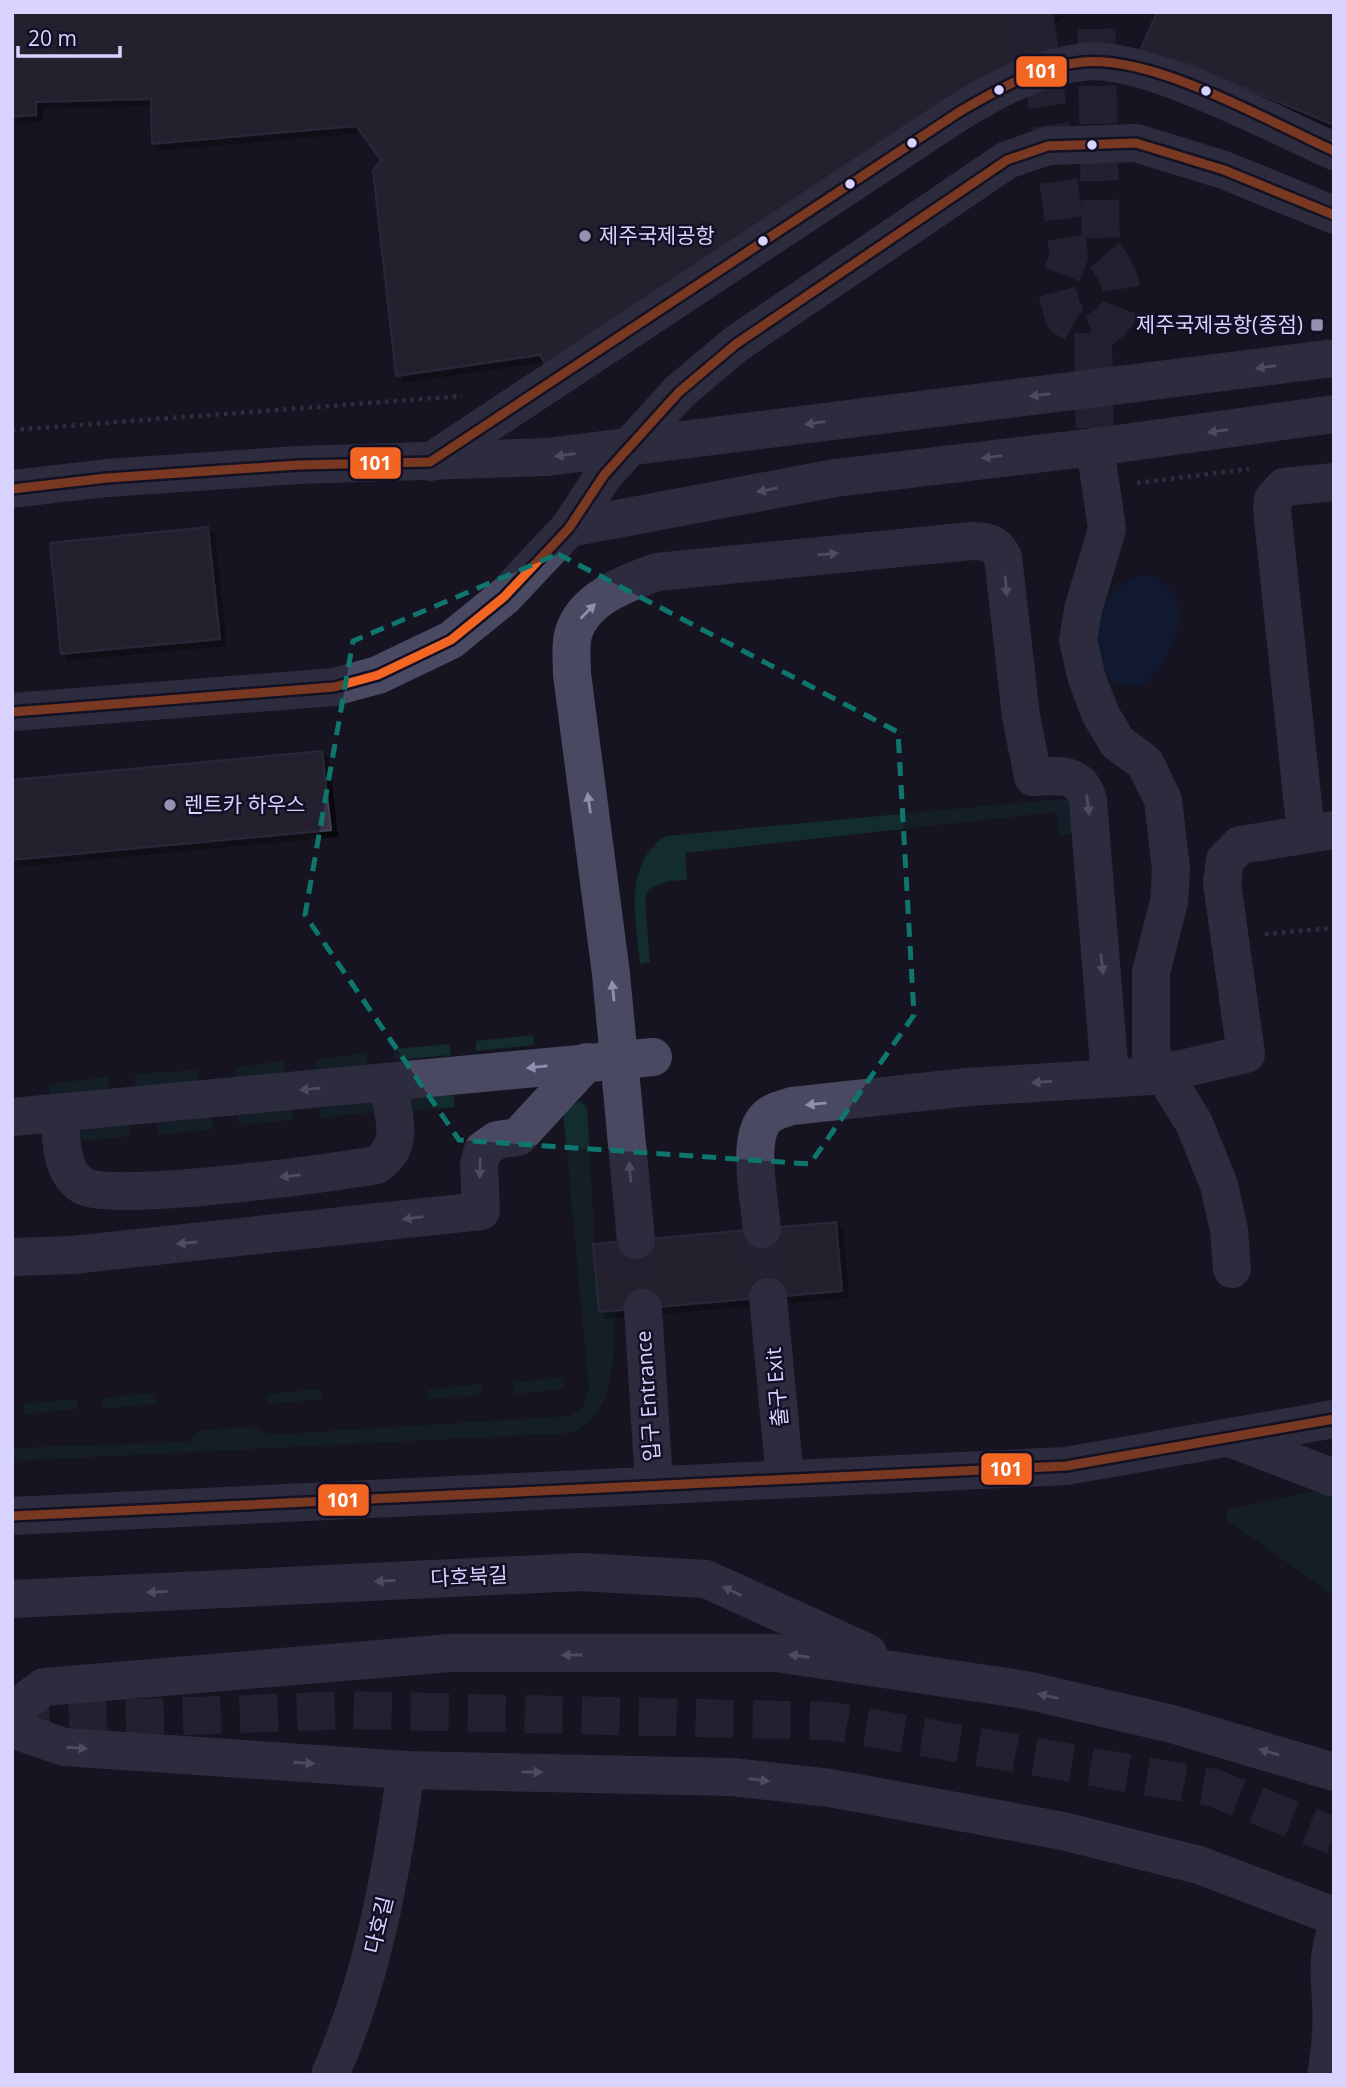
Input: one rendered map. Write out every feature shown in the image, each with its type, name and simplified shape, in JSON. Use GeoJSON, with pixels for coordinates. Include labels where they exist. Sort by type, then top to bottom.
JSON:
{"type":"FeatureCollection","features":[{"type":"Feature","properties":{"kind":"street"},"geometry":{"type":"LineString","coordinates":[[430,462],[959,112],[1005,84],[1042,71],[1085,62],[1126,64],[1193,89],[1334,152]]}},
{"type":"Feature","properties":{"kind":"street"},"geometry":{"type":"LineString","coordinates":[[12,712],[287,693],[334,687],[378,675],[451,640],[504,597],[569,527],[604,475],[679,392],[736,344],[1007,160],[1048,146],[1136,143],[1224,170],[1334,215]]}},
{"type":"Feature","properties":{"kind":"street"},"geometry":{"type":"LineString","coordinates":[[12,489],[298,465],[547,457],[1334,358]]}},
{"type":"Feature","properties":{"kind":"street"},"geometry":{"type":"LineString","coordinates":[[569,527],[835,478],[1095,447],[1334,414]]}},
{"type":"Feature","properties":{"kind":"street"},"geometry":{"type":"LineString","coordinates":[[1095,447],[1107,529],[1083,610],[1078,640],[1087,680],[1101,715],[1117,742],[1145,763],[1163,800],[1171,869],[1169,902],[1150,972],[1151,1054],[1194,1123],[1219,1185],[1229,1230],[1232,1269]]}},
{"type":"Feature","properties":{"kind":"street"},"geometry":{"type":"LineString","coordinates":[[762,1229],[755,1138],[766,1117],[777,1112],[792,1107],[955,1089],[1164,1074],[1246,1054],[1222,871],[1230,852],[1240,845],[1320,832],[1272,509],[1273,499],[1284,487],[1334,482]]}},
{"type":"Feature","properties":{"kind":"street"},"geometry":{"type":"LineString","coordinates":[[636,1240],[620,1060],[572,674],[573,636],[582,615],[611,593],[657,572],[982,541],[992,543],[1003,557],[1021,716],[1033,777],[1073,778],[1084,786],[1088,800],[1110,1077]]}},
{"type":"Feature","properties":{"kind":"street"},"geometry":{"type":"LineString","coordinates":[[12,1117],[620,1060]]}},
{"type":"Feature","properties":{"kind":"street"},"geometry":{"type":"LineString","coordinates":[[12,1257],[74,1255],[481,1210],[479,1164],[483,1150],[497,1140],[518,1137],[620,1060]]}},
{"type":"Feature","properties":{"kind":"street"},"geometry":{"type":"LineString","coordinates":[[59,1113],[64,1164],[82,1186],[103,1193],[147,1192],[376,1165],[393,1151],[396,1138],[387,1083]]}},
{"type":"Feature","properties":{"kind":"street","name":"출구 Exit"},"geometry":{"type":"LineString","coordinates":[[768,1297],[785,1478]]}},
{"type":"Feature","properties":{"kind":"street","name":"입구 Entrance"},"geometry":{"type":"LineString","coordinates":[[643,1308],[654,1483]]}},
{"type":"Feature","properties":{"kind":"street"},"geometry":{"type":"LineString","coordinates":[[12,1516],[654,1483],[1066,1466],[1334,1419]]}},
{"type":"Feature","properties":{"kind":"street"},"geometry":{"type":"LineString","coordinates":[[1228,1437],[1334,1478]]}},
{"type":"Feature","properties":{"kind":"street"},"geometry":{"type":"LineString","coordinates":[[1269,1452],[1334,1501]]}},
{"type":"Feature","properties":{"kind":"street","name":"다호북길"},"geometry":{"type":"LineString","coordinates":[[12,1599],[580,1572],[706,1579],[905,1670]]}},
{"type":"Feature","properties":{"kind":"street"},"geometry":{"type":"LineString","coordinates":[[12,1711],[44,1687],[450,1653],[776,1653],[1026,1690],[1172,1724],[1334,1772]]}},
{"type":"Feature","properties":{"kind":"street"},"geometry":{"type":"LineString","coordinates":[[12,1729],[64,1747],[406,1770],[732,1777],[830,1788],[1063,1831],[1187,1862],[1251,1883],[1334,1916]]}},
{"type":"Feature","properties":{"kind":"street","name":"다호길"},"geometry":{"type":"LineString","coordinates":[[330,2075],[353,2023],[390,1884],[406,1770]]}},
{"type":"Feature","properties":{"kind":"street"},"geometry":{"type":"LineString","coordinates":[[1326,2075],[1332,2003],[1327,1962],[1334,1937]]}},
{"type":"Feature","properties":{"kind":"path"},"geometry":{"type":"LineString","coordinates":[[12,430],[463,396]]}},
{"type":"Feature","properties":{"kind":"highlighted area"},"geometry":{"type":"Polygon","coordinates":[[[558,554],[898,732],[914,1015],[810,1164],[459,1140],[305,915],[353,641],[558,554]]]}},
{"type":"Feature","properties":{"kind":"green space"},"geometry":{"type":"Polygon","coordinates":[[[1060,799],[1072,801],[1079,832],[1059,836],[1056,812],[685,853],[687,880],[669,881],[649,889],[645,900],[650,962],[640,964],[635,912],[637,877],[652,848],[666,836],[1060,799]]]}},
{"type":"Feature","properties":{"kind":"green space"},"geometry":{"type":"Polygon","coordinates":[[[533,1035],[534,1045],[476,1051],[476,1041],[533,1035]]]}},
{"type":"Feature","properties":{"kind":"green space"},"geometry":{"type":"Polygon","coordinates":[[[450,1044],[451,1055],[395,1060],[394,1049],[450,1044]]]}},
{"type":"Feature","properties":{"kind":"green space"},"geometry":{"type":"Polygon","coordinates":[[[366,1053],[368,1065],[316,1071],[314,1060],[366,1053]]]}},
{"type":"Feature","properties":{"kind":"green space"},"geometry":{"type":"Polygon","coordinates":[[[283,1061],[285,1074],[236,1080],[235,1067],[283,1061]]]}},
{"type":"Feature","properties":{"kind":"green space"},"geometry":{"type":"Polygon","coordinates":[[[198,1070],[198,1083],[135,1086],[135,1074],[198,1070]]]}},
{"type":"Feature","properties":{"kind":"green space"},"geometry":{"type":"Polygon","coordinates":[[[108,1077],[109,1088],[50,1095],[49,1084],[108,1077]]]}},
{"type":"Feature","properties":{"kind":"green space"},"geometry":{"type":"Polygon","coordinates":[[[453,1091],[455,1107],[402,1112],[400,1097],[453,1091]]]}},
{"type":"Feature","properties":{"kind":"green space"},"geometry":{"type":"Polygon","coordinates":[[[579,1101],[587,1106],[599,1312],[615,1311],[610,1381],[597,1412],[585,1424],[569,1433],[12,1461],[12,1448],[187,1442],[199,1430],[254,1427],[270,1435],[571,1416],[584,1405],[589,1390],[563,1111],[579,1101]]]}},
{"type":"Feature","properties":{"kind":"green space"},"geometry":{"type":"Polygon","coordinates":[[[371,1102],[373,1112],[320,1118],[319,1108],[371,1102]]]}},
{"type":"Feature","properties":{"kind":"green space"},"geometry":{"type":"Polygon","coordinates":[[[291,1110],[293,1120],[239,1125],[238,1115],[291,1110]]]}},
{"type":"Feature","properties":{"kind":"green space"},"geometry":{"type":"Polygon","coordinates":[[[212,1117],[213,1129],[158,1135],[157,1123],[212,1117]]]}},
{"type":"Feature","properties":{"kind":"green space"},"geometry":{"type":"Polygon","coordinates":[[[129,1125],[131,1136],[76,1142],[75,1131],[129,1125]]]}},
{"type":"Feature","properties":{"kind":"green space"},"geometry":{"type":"Polygon","coordinates":[[[563,1377],[564,1389],[514,1394],[513,1383],[563,1377]]]}},
{"type":"Feature","properties":{"kind":"green space"},"geometry":{"type":"Polygon","coordinates":[[[481,1384],[481,1395],[428,1399],[427,1390],[481,1384]]]}},
{"type":"Feature","properties":{"kind":"green space"},"geometry":{"type":"Polygon","coordinates":[[[321,1389],[322,1399],[268,1404],[267,1394],[321,1389]]]}},
{"type":"Feature","properties":{"kind":"green space"},"geometry":{"type":"Polygon","coordinates":[[[155,1393],[157,1403],[103,1409],[102,1398],[155,1393]]]}},
{"type":"Feature","properties":{"kind":"green space"},"geometry":{"type":"Polygon","coordinates":[[[77,1399],[77,1409],[24,1414],[23,1404],[77,1399]]]}},
{"type":"Feature","properties":{"kind":"green space"},"geometry":{"type":"Polygon","coordinates":[[[1334,1487],[1334,1596],[1227,1520],[1227,1510],[1334,1487]]]}},
{"type":"Feature","properties":{"kind":"water"},"geometry":{"type":"Polygon","coordinates":[[[1148,574],[1164,583],[1174,595],[1179,609],[1178,624],[1167,655],[1148,682],[1126,686],[1110,679],[1100,663],[1096,643],[1099,620],[1108,599],[1124,583],[1148,574]]]}},
{"type":"Feature","properties":{"kind":"building","name":"제주국제공항"},"geometry":{"type":"Polygon","coordinates":[[[12,12],[1055,12],[1037,25],[1052,51],[553,378],[540,355],[396,376],[373,171],[381,160],[356,126],[152,144],[151,99],[36,102],[36,115],[12,117],[12,12]]]}},
{"type":"Feature","properties":{"kind":"building"},"geometry":{"type":"Polygon","coordinates":[[[1157,12],[1334,12],[1334,125],[1183,62],[1138,55],[1157,12]]]}},
{"type":"Feature","properties":{"kind":"building"},"geometry":{"type":"Polygon","coordinates":[[[208,527],[220,639],[61,654],[50,543],[208,527]]]}},
{"type":"Feature","properties":{"kind":"building","name":"렌트카 하우스"},"geometry":{"type":"Polygon","coordinates":[[[322,751],[331,830],[12,860],[12,780],[322,751]]]}},
{"type":"Feature","properties":{"kind":"building"},"geometry":{"type":"Polygon","coordinates":[[[836,1222],[842,1291],[599,1312],[593,1244],[836,1222]]]}},
{"type":"Feature","properties":{"kind":"tunnel"},"geometry":{"type":"LineString","coordinates":[[1034,12],[1069,256],[1056,288],[1064,317],[1093,333]]}},
{"type":"Feature","properties":{"kind":"tunnel"},"geometry":{"type":"LineString","coordinates":[[1093,333],[1115,317],[1122,297],[1117,274],[1101,252],[1096,12]]}},
{"type":"Feature","properties":{"kind":"tunnel"},"geometry":{"type":"LineString","coordinates":[[1093,333],[1095,447]]}},
{"type":"Feature","properties":{"kind":"tunnel"},"geometry":{"type":"LineString","coordinates":[[762,1229],[768,1297]]}},
{"type":"Feature","properties":{"kind":"tunnel"},"geometry":{"type":"LineString","coordinates":[[636,1240],[643,1308]]}},
{"type":"Feature","properties":{"kind":"tunnel"},"geometry":{"type":"LineString","coordinates":[[12,1723],[346,1710],[831,1721],[1214,1788],[1334,1836]]}},
{"type":"Feature","properties":{"kind":"transit line","name":"101"},"geometry":{"type":"LineString","coordinates":[[12,489],[107,478],[298,465],[430,462],[959,112],[1003,88],[1050,68],[1083,62],[1112,63],[1143,69],[1210,93],[1334,151]]}},
{"type":"Feature","properties":{"kind":"transit line","name":"101"},"geometry":{"type":"LineString","coordinates":[[12,712],[334,687],[378,675],[451,640],[504,597],[569,528],[604,475],[679,392],[736,344],[1007,160],[1048,146],[1136,143],[1224,170],[1334,215]]}},
{"type":"Feature","properties":{"kind":"transit line","name":"101"},"geometry":{"type":"LineString","coordinates":[[12,1516],[1066,1466],[1334,1419]]}},
{"type":"Feature","properties":{"kind":"place","name":"제주국제공항"},"geometry":{"type":"Point","coordinates":[585,236]}},
{"type":"Feature","properties":{"kind":"place","name":"제주국제공항(종점)"},"geometry":{"type":"Point","coordinates":[1317,325]}},
{"type":"Feature","properties":{"kind":"place","name":"렌트카 하우스"},"geometry":{"type":"Point","coordinates":[170,805]}}]}
